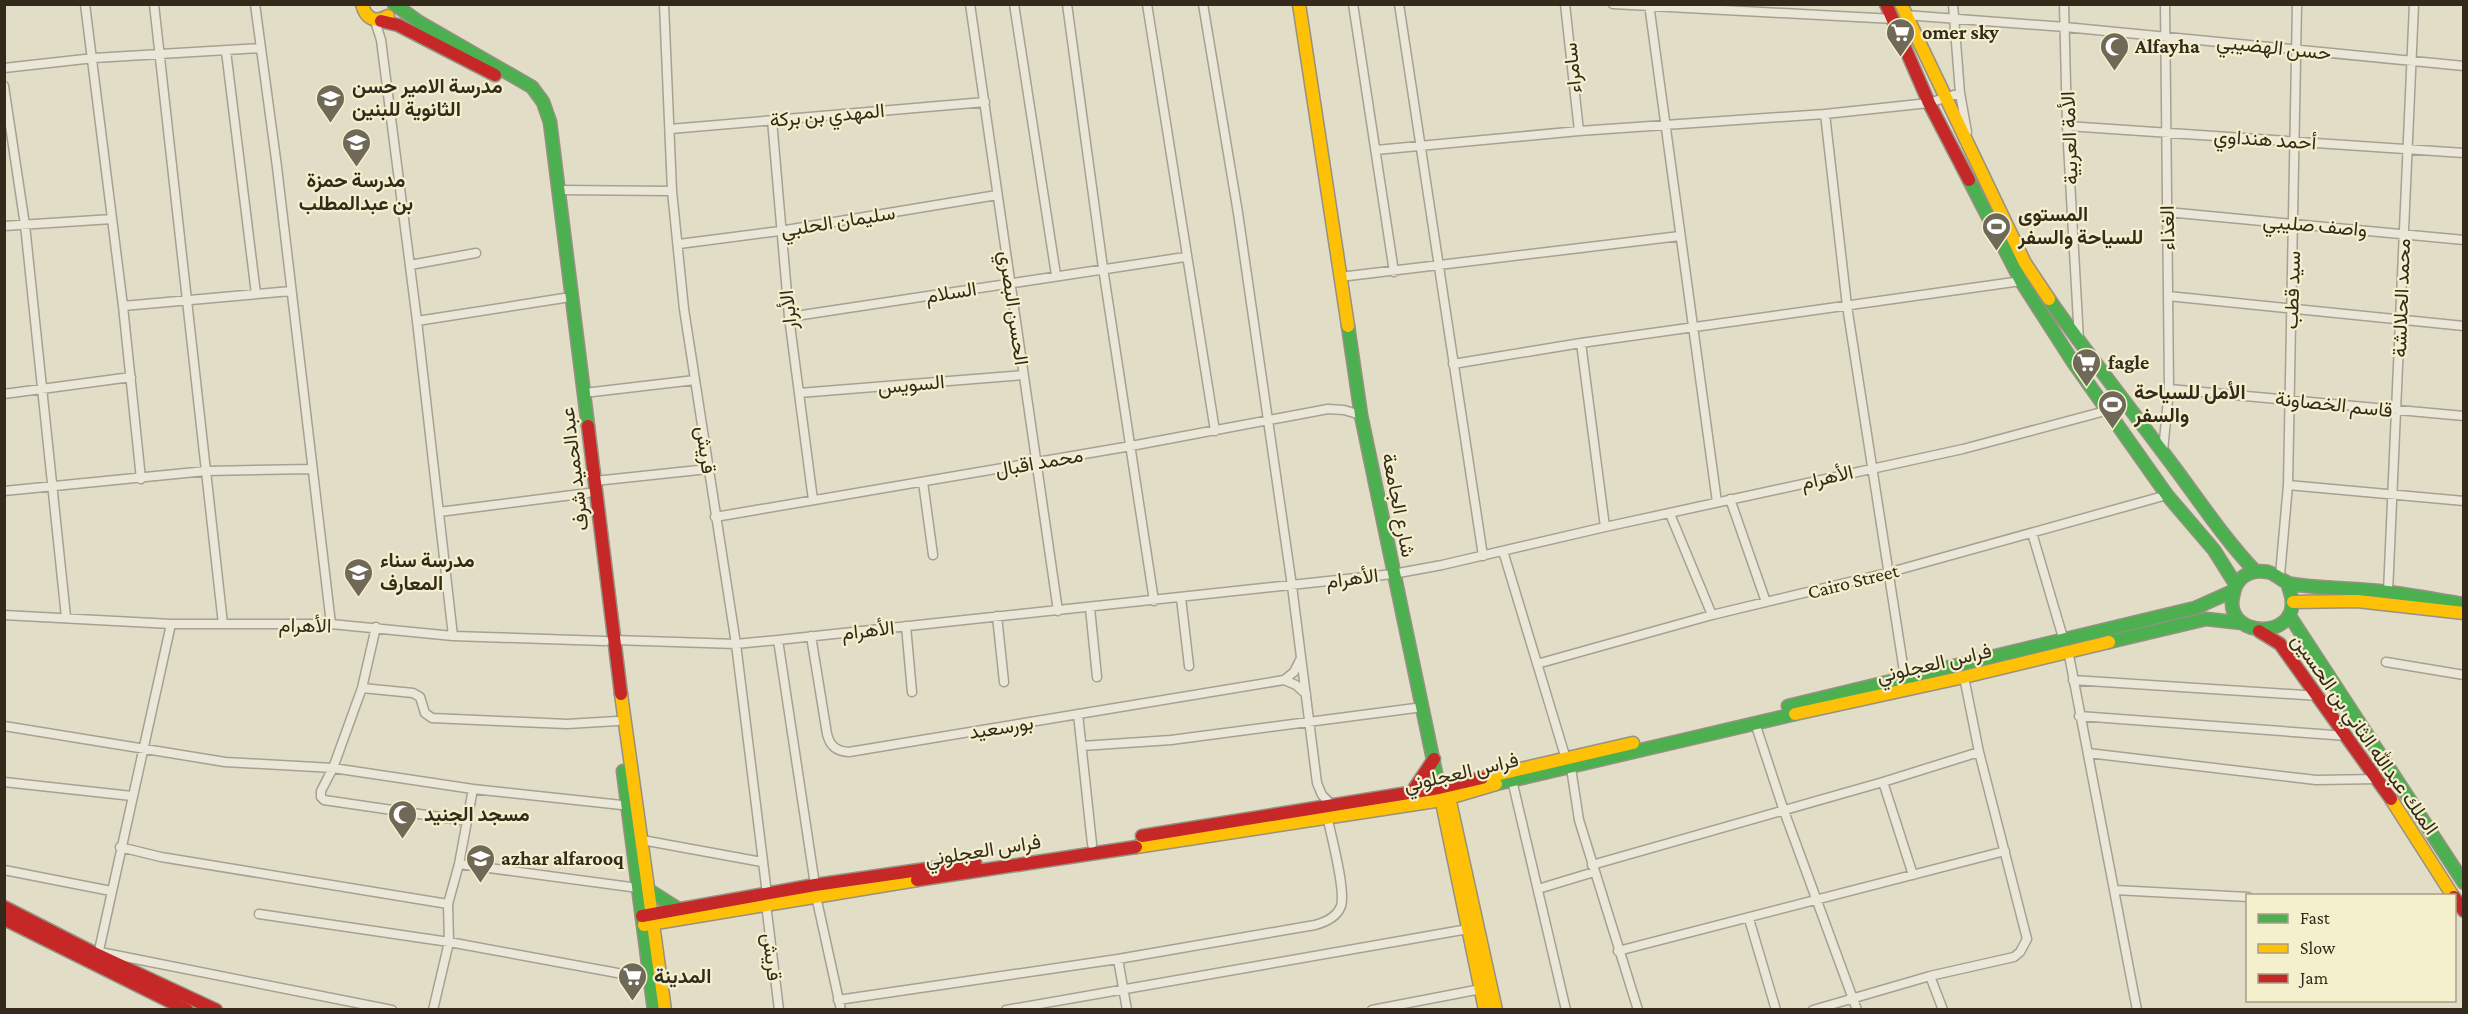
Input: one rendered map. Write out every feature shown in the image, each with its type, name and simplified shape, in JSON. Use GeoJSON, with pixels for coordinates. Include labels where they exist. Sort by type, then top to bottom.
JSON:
{"type":"FeatureCollection","features":[{"type":"Feature","properties":{"kind":"main road","name":"عبدالحميد شرف"},"geometry":{"type":"LineString","coordinates":[[354,4],[378,21],[398,25],[512,84],[534,101],[541,118],[546,142],[588,493],[633,806],[642,888],[648,920],[657,947],[665,1010]]}},
{"type":"Feature","properties":{"kind":"main road","name":"عبدالحميد شرف"},"geometry":{"type":"LineString","coordinates":[[394,4],[419,22],[532,87],[543,102],[550,122],[595,481],[617,721],[633,806],[642,840],[642,888]]}},
{"type":"Feature","properties":{"kind":"main road"},"geometry":{"type":"LineString","coordinates":[[378,21],[391,13],[394,4]]}},
{"type":"Feature","properties":{"kind":"main road","name":"شارع الجامعة"},"geometry":{"type":"LineString","coordinates":[[1299,4],[1361,414],[1434,759],[1445,793],[1496,1010]]}},
{"type":"Feature","properties":{"kind":"main road"},"geometry":{"type":"LineString","coordinates":[[1886,4],[1900,13],[2025,263],[2079,343],[2163,452],[2231,546],[2255,571]]}},
{"type":"Feature","properties":{"kind":"main road"},"geometry":{"type":"LineString","coordinates":[[1900,13],[1929,103],[2021,281],[2073,363],[2109,410],[2167,495],[2214,550],[2234,588],[2232,608],[2242,623],[2259,631],[2277,627],[2289,615],[2293,602],[2284,580]]}},
{"type":"Feature","properties":{"kind":"main road"},"geometry":{"type":"LineString","coordinates":[[2234,588],[2248,574],[2263,570],[2284,580],[2388,592],[2463,604]]}},
{"type":"Feature","properties":{"kind":"main road","name":"فراس العجلوني"},"geometry":{"type":"LineString","coordinates":[[648,920],[766,899],[1329,810],[1412,792],[1445,793],[1964,677],[2195,608],[2234,588]]}},
{"type":"Feature","properties":{"kind":"main road"},"geometry":{"type":"LineString","coordinates":[[2293,602],[2328,600],[2376,602],[2463,613]]}},
{"type":"Feature","properties":{"kind":"main road","name":"الملك عبدالله الثاني بن الحسين"},"geometry":{"type":"LineString","coordinates":[[2289,615],[2463,883]]}},
{"type":"Feature","properties":{"kind":"main road","name":"فراس العجلوني"},"geometry":{"type":"LineString","coordinates":[[816,891],[1092,844],[1483,787],[1905,678],[2194,621],[2215,619],[2242,623]]}},
{"type":"Feature","properties":{"kind":"main road","name":"الملك عبدالله الثاني بن الحسين"},"geometry":{"type":"LineString","coordinates":[[2259,631],[2280,644],[2319,696],[2378,779],[2453,894]]}},
{"type":"Feature","properties":{"kind":"main road"},"geometry":{"type":"LineString","coordinates":[[1412,792],[1434,759]]}},
{"type":"Feature","properties":{"kind":"main road","name":"شارع الجامعة"},"geometry":{"type":"LineString","coordinates":[[1445,793],[1468,929],[1485,1010]]}},
{"type":"Feature","properties":{"kind":"main road"},"geometry":{"type":"LineString","coordinates":[[642,888],[680,914],[657,947]]}},
{"type":"Feature","properties":{"kind":"main road"},"geometry":{"type":"LineString","coordinates":[[4,907],[216,1010]]}},
{"type":"Feature","properties":{"kind":"main road"},"geometry":{"type":"LineString","coordinates":[[4,919],[187,1010]]}},
{"type":"Feature","properties":{"kind":"main road","name":"عبدالحميد شرف"},"geometry":{"type":"LineString","coordinates":[[648,920],[650,979],[654,1010]]}},
{"type":"Feature","properties":{"kind":"street"},"geometry":{"type":"LineString","coordinates":[[86,4],[123,306],[141,478]]}},
{"type":"Feature","properties":{"kind":"street"},"geometry":{"type":"LineString","coordinates":[[154,4],[223,624]]}},
{"type":"Feature","properties":{"kind":"street"},"geometry":{"type":"LineString","coordinates":[[255,4],[331,624]]}},
{"type":"Feature","properties":{"kind":"street","name":"قريش"},"geometry":{"type":"LineString","coordinates":[[664,4],[672,191],[684,309],[736,644],[779,1010]]}},
{"type":"Feature","properties":{"kind":"street","name":"الحسن البصري"},"geometry":{"type":"LineString","coordinates":[[970,4],[1058,611]]}},
{"type":"Feature","properties":{"kind":"street"},"geometry":{"type":"LineString","coordinates":[[1014,4],[1056,275]]}},
{"type":"Feature","properties":{"kind":"street"},"geometry":{"type":"LineString","coordinates":[[1067,4],[1103,268],[1154,601]]}},
{"type":"Feature","properties":{"kind":"street"},"geometry":{"type":"LineString","coordinates":[[1147,4],[1185,257],[1215,431]]}},
{"type":"Feature","properties":{"kind":"street"},"geometry":{"type":"LineString","coordinates":[[838,1000],[1118,959],[1316,925],[1334,916],[1342,904],[1329,810],[1317,783],[1302,654],[1238,213],[1203,4]]}},
{"type":"Feature","properties":{"kind":"street"},"geometry":{"type":"LineString","coordinates":[[1353,4],[1394,272]]}},
{"type":"Feature","properties":{"kind":"street"},"geometry":{"type":"LineString","coordinates":[[1399,4],[1483,556]]}},
{"type":"Feature","properties":{"kind":"street","name":"سامراء"},"geometry":{"type":"LineString","coordinates":[[1565,4],[1579,132]]}},
{"type":"Feature","properties":{"kind":"street","name":"حسن الهضيبي"},"geometry":{"type":"LineString","coordinates":[[1613,4],[1900,13],[2165,36],[2463,66]]}},
{"type":"Feature","properties":{"kind":"street"},"geometry":{"type":"LineString","coordinates":[[1953,4],[1960,93],[1969,147]]}},
{"type":"Feature","properties":{"kind":"street","name":"الأمة العربية"},"geometry":{"type":"LineString","coordinates":[[2064,4],[2067,126],[2079,343]]}},
{"type":"Feature","properties":{"kind":"street","name":"الغذاء"},"geometry":{"type":"LineString","coordinates":[[2163,452],[2169,389],[2165,4]]}},
{"type":"Feature","properties":{"kind":"street","name":"سيد قطب"},"geometry":{"type":"LineString","coordinates":[[2284,580],[2295,222],[2297,4]]}},
{"type":"Feature","properties":{"kind":"street","name":"محمد الحلالشة"},"geometry":{"type":"LineString","coordinates":[[2388,592],[2414,4]]}},
{"type":"Feature","properties":{"kind":"street"},"geometry":{"type":"LineString","coordinates":[[1649,6],[1717,502]]}},
{"type":"Feature","properties":{"kind":"street"},"geometry":{"type":"LineString","coordinates":[[378,21],[417,321],[453,636]]}},
{"type":"Feature","properties":{"kind":"street"},"geometry":{"type":"LineString","coordinates":[[4,68],[94,58],[261,48]]}},
{"type":"Feature","properties":{"kind":"street"},"geometry":{"type":"LineString","coordinates":[[226,51],[256,294]]}},
{"type":"Feature","properties":{"kind":"street"},"geometry":{"type":"LineString","coordinates":[[4,86],[25,225],[66,617]]}},
{"type":"Feature","properties":{"kind":"street"},"geometry":{"type":"LineString","coordinates":[[1376,150],[1825,114],[1929,103],[1960,93]]}},
{"type":"Feature","properties":{"kind":"street","name":"المهدي بن بركة"},"geometry":{"type":"LineString","coordinates":[[670,129],[985,102]]}},
{"type":"Feature","properties":{"kind":"street"},"geometry":{"type":"LineString","coordinates":[[1825,114],[1847,306],[1905,678]]}},
{"type":"Feature","properties":{"kind":"street","name":"الأبرار"},"geometry":{"type":"LineString","coordinates":[[772,120],[789,317],[813,500]]}},
{"type":"Feature","properties":{"kind":"street","name":"أحمد هنداوي"},"geometry":{"type":"LineString","coordinates":[[2067,126],[2463,153]]}},
{"type":"Feature","properties":{"kind":"street"},"geometry":{"type":"LineString","coordinates":[[560,190],[672,191]]}},
{"type":"Feature","properties":{"kind":"street","name":"سليمان الحلبي"},"geometry":{"type":"LineString","coordinates":[[679,244],[780,231],[997,195]]}},
{"type":"Feature","properties":{"kind":"street","name":"واصف صليبي"},"geometry":{"type":"LineString","coordinates":[[2167,212],[2295,222],[2463,240]]}},
{"type":"Feature","properties":{"kind":"street"},"geometry":{"type":"LineString","coordinates":[[4,226],[112,219]]}},
{"type":"Feature","properties":{"kind":"street"},"geometry":{"type":"LineString","coordinates":[[1340,277],[1680,236]]}},
{"type":"Feature","properties":{"kind":"street"},"geometry":{"type":"LineString","coordinates":[[410,265],[476,253]]}},
{"type":"Feature","properties":{"kind":"street","name":"السلام"},"geometry":{"type":"LineString","coordinates":[[789,317],[1185,257]]}},
{"type":"Feature","properties":{"kind":"street"},"geometry":{"type":"LineString","coordinates":[[1453,364],[2021,281]]}},
{"type":"Feature","properties":{"kind":"street"},"geometry":{"type":"LineString","coordinates":[[123,306],[291,291]]}},
{"type":"Feature","properties":{"kind":"street"},"geometry":{"type":"LineString","coordinates":[[2168,296],[2463,326]]}},
{"type":"Feature","properties":{"kind":"street"},"geometry":{"type":"LineString","coordinates":[[417,321],[564,298]]}},
{"type":"Feature","properties":{"kind":"street"},"geometry":{"type":"LineString","coordinates":[[1581,344],[1605,527]]}},
{"type":"Feature","properties":{"kind":"street","name":"السويس"},"geometry":{"type":"LineString","coordinates":[[799,393],[1023,375]]}},
{"type":"Feature","properties":{"kind":"street"},"geometry":{"type":"LineString","coordinates":[[4,394],[131,377]]}},
{"type":"Feature","properties":{"kind":"street"},"geometry":{"type":"LineString","coordinates":[[584,393],[695,380]]}},
{"type":"Feature","properties":{"kind":"street","name":"قاسم الخصاونة"},"geometry":{"type":"LineString","coordinates":[[2169,389],[2463,416]]}},
{"type":"Feature","properties":{"kind":"street","name":"محمد اقبال"},"geometry":{"type":"LineString","coordinates":[[715,517],[1336,409],[1361,414]]}},
{"type":"Feature","properties":{"kind":"street","name":"الأهرام"},"geometry":{"type":"LineString","coordinates":[[4,615],[171,624],[331,624],[453,636],[736,644],[778,640],[1292,586],[1393,573],[1483,556],[1963,449],[2109,410]]}},
{"type":"Feature","properties":{"kind":"street"},"geometry":{"type":"LineString","coordinates":[[4,491],[206,471],[311,469]]}},
{"type":"Feature","properties":{"kind":"street"},"geometry":{"type":"LineString","coordinates":[[595,481],[708,470]]}},
{"type":"Feature","properties":{"kind":"street"},"geometry":{"type":"LineString","coordinates":[[923,482],[933,555]]}},
{"type":"Feature","properties":{"kind":"street"},"geometry":{"type":"LineString","coordinates":[[2288,485],[2463,501]]}},
{"type":"Feature","properties":{"kind":"street"},"geometry":{"type":"LineString","coordinates":[[439,512],[588,493]]}},
{"type":"Feature","properties":{"kind":"street","name":"Cairo Street"},"geometry":{"type":"LineString","coordinates":[[1537,664],[1712,615],[1887,573],[2167,495]]}},
{"type":"Feature","properties":{"kind":"street"},"geometry":{"type":"LineString","coordinates":[[1731,499],[1766,602]]}},
{"type":"Feature","properties":{"kind":"street"},"geometry":{"type":"LineString","coordinates":[[1670,514],[1712,615]]}},
{"type":"Feature","properties":{"kind":"street"},"geometry":{"type":"LineString","coordinates":[[2032,533],[2066,646],[2115,890],[2136,1009]]}},
{"type":"Feature","properties":{"kind":"street"},"geometry":{"type":"LineString","coordinates":[[1503,551],[1568,764],[1579,820],[1593,869],[1638,1010]]}},
{"type":"Feature","properties":{"kind":"street"},"geometry":{"type":"LineString","coordinates":[[1181,598],[1189,666]]}},
{"type":"Feature","properties":{"kind":"street"},"geometry":{"type":"LineString","coordinates":[[1090,608],[1097,677]]}},
{"type":"Feature","properties":{"kind":"street"},"geometry":{"type":"LineString","coordinates":[[997,616],[1004,681]]}},
{"type":"Feature","properties":{"kind":"street"},"geometry":{"type":"LineString","coordinates":[[171,624],[120,847],[99,953],[392,1010]]}},
{"type":"Feature","properties":{"kind":"street"},"geometry":{"type":"LineString","coordinates":[[906,626],[912,692]]}},
{"type":"Feature","properties":{"kind":"street"},"geometry":{"type":"LineString","coordinates":[[376,627],[362,688],[321,795],[324,800],[467,821]]}},
{"type":"Feature","properties":{"kind":"street","name":"بورسعيد"},"geometry":{"type":"LineString","coordinates":[[811,636],[827,734],[832,746],[840,751],[860,750],[1284,680]]}},
{"type":"Feature","properties":{"kind":"street"},"geometry":{"type":"LineString","coordinates":[[778,640],[816,891],[841,1010]]}},
{"type":"Feature","properties":{"kind":"street"},"geometry":{"type":"LineString","coordinates":[[1302,654],[1298,667],[1284,680],[1296,685],[1306,694]]}},
{"type":"Feature","properties":{"kind":"street"},"geometry":{"type":"LineString","coordinates":[[2386,662],[2463,675]]}},
{"type":"Feature","properties":{"kind":"street"},"geometry":{"type":"LineString","coordinates":[[1813,1010],[1930,976],[2013,957],[2020,952],[2027,934],[1979,752],[1964,677]]}},
{"type":"Feature","properties":{"kind":"street"},"geometry":{"type":"LineString","coordinates":[[2073,680],[2319,696]]}},
{"type":"Feature","properties":{"kind":"street"},"geometry":{"type":"LineString","coordinates":[[362,688],[413,693],[420,697],[425,713],[432,717],[567,724],[617,721]]}},
{"type":"Feature","properties":{"kind":"street"},"geometry":{"type":"LineString","coordinates":[[1082,746],[1171,740],[1423,707]]}},
{"type":"Feature","properties":{"kind":"street"},"geometry":{"type":"LineString","coordinates":[[1078,714],[1092,844]]}},
{"type":"Feature","properties":{"kind":"street"},"geometry":{"type":"LineString","coordinates":[[2079,716],[2348,736]]}},
{"type":"Feature","properties":{"kind":"street"},"geometry":{"type":"LineString","coordinates":[[1755,723],[1784,811],[1857,1010]]}},
{"type":"Feature","properties":{"kind":"street"},"geometry":{"type":"LineString","coordinates":[[4,726],[225,762],[333,768],[473,789],[633,806]]}},
{"type":"Feature","properties":{"kind":"street"},"geometry":{"type":"LineString","coordinates":[[1538,889],[1593,869],[1979,752]]}},
{"type":"Feature","properties":{"kind":"street"},"geometry":{"type":"LineString","coordinates":[[2088,753],[2316,780],[2378,779]]}},
{"type":"Feature","properties":{"kind":"street"},"geometry":{"type":"LineString","coordinates":[[1512,780],[1566,1010]]}},
{"type":"Feature","properties":{"kind":"street"},"geometry":{"type":"LineString","coordinates":[[4,782],[132,796]]}},
{"type":"Feature","properties":{"kind":"street"},"geometry":{"type":"LineString","coordinates":[[1883,782],[1913,875]]}},
{"type":"Feature","properties":{"kind":"street"},"geometry":{"type":"LineString","coordinates":[[433,1010],[449,942],[448,904],[459,864],[473,789]]}},
{"type":"Feature","properties":{"kind":"street"},"geometry":{"type":"LineString","coordinates":[[642,840],[762,862]]}},
{"type":"Feature","properties":{"kind":"street"},"geometry":{"type":"LineString","coordinates":[[120,847],[161,857],[448,904]]}},
{"type":"Feature","properties":{"kind":"street"},"geometry":{"type":"LineString","coordinates":[[1618,951],[2005,851]]}},
{"type":"Feature","properties":{"kind":"street"},"geometry":{"type":"LineString","coordinates":[[459,864],[642,888]]}},
{"type":"Feature","properties":{"kind":"street"},"geometry":{"type":"LineString","coordinates":[[4,870],[111,891]]}},
{"type":"Feature","properties":{"kind":"street"},"geometry":{"type":"LineString","coordinates":[[2115,890],[2246,897]]}},
{"type":"Feature","properties":{"kind":"street"},"geometry":{"type":"LineString","coordinates":[[259,914],[449,942],[650,979]]}},
{"type":"Feature","properties":{"kind":"street"},"geometry":{"type":"LineString","coordinates":[[1749,919],[1776,1010]]}},
{"type":"Feature","properties":{"kind":"street"},"geometry":{"type":"LineString","coordinates":[[1006,1010],[1468,929]]}},
{"type":"Feature","properties":{"kind":"street"},"geometry":{"type":"LineString","coordinates":[[1118,959],[1127,1010]]}},
{"type":"Feature","properties":{"kind":"street"},"geometry":{"type":"LineString","coordinates":[[1930,976],[1943,1010]]}},
{"type":"Feature","properties":{"kind":"street"},"geometry":{"type":"LineString","coordinates":[[1372,1010],[1480,989]]}},
{"type":"Feature","properties":{"kind":"traffic: fast"},"geometry":{"type":"LineString","coordinates":[[394,4],[419,22],[532,87],[543,102],[550,122],[588,426]]}},
{"type":"Feature","properties":{"kind":"traffic: fast"},"geometry":{"type":"LineString","coordinates":[[1969,180],[2021,281],[2073,362],[2167,495],[2214,550],[2236,585]]}},
{"type":"Feature","properties":{"kind":"traffic: fast"},"geometry":{"type":"LineString","coordinates":[[2049,299],[2218,527],[2255,571]]}},
{"type":"Feature","properties":{"kind":"traffic: fast"},"geometry":{"type":"LineString","coordinates":[[1348,326],[1361,415],[1438,783]]}},
{"type":"Feature","properties":{"kind":"traffic: fast"},"geometry":{"type":"LineString","coordinates":[[2288,584],[2292,602],[2290,614],[2283,622],[2274,627],[2262,629],[2241,622],[2234,614],[2232,602],[2237,583],[2248,574],[2260,571],[2271,573],[2292,584],[2387,592],[2464,604]]}},
{"type":"Feature","properties":{"kind":"traffic: fast"},"geometry":{"type":"LineString","coordinates":[[1788,706],[2195,608],[2233,591]]}},
{"type":"Feature","properties":{"kind":"traffic: fast"},"geometry":{"type":"LineString","coordinates":[[2289,615],[2464,883]]}},
{"type":"Feature","properties":{"kind":"traffic: fast"},"geometry":{"type":"LineString","coordinates":[[2109,642],[2206,619],[2242,623]]}},
{"type":"Feature","properties":{"kind":"traffic: fast"},"geometry":{"type":"LineString","coordinates":[[1496,784],[1795,714]]}},
{"type":"Feature","properties":{"kind":"traffic: fast"},"geometry":{"type":"LineString","coordinates":[[623,771],[654,1010]]}},
{"type":"Feature","properties":{"kind":"traffic: fast"},"geometry":{"type":"LineString","coordinates":[[647,889],[677,908]]}},
{"type":"Feature","properties":{"kind":"traffic: slow"},"geometry":{"type":"LineString","coordinates":[[362,4],[371,18],[379,19],[388,16]]}},
{"type":"Feature","properties":{"kind":"traffic: slow"},"geometry":{"type":"LineString","coordinates":[[1299,4],[1348,326]]}},
{"type":"Feature","properties":{"kind":"traffic: slow"},"geometry":{"type":"LineString","coordinates":[[1901,4],[2025,263],[2049,299]]}},
{"type":"Feature","properties":{"kind":"traffic: slow"},"geometry":{"type":"LineString","coordinates":[[2293,602],[2357,601],[2464,613]]}},
{"type":"Feature","properties":{"kind":"traffic: slow"},"geometry":{"type":"LineString","coordinates":[[1795,714],[2109,642]]}},
{"type":"Feature","properties":{"kind":"traffic: slow"},"geometry":{"type":"LineString","coordinates":[[621,694],[665,1010]]}},
{"type":"Feature","properties":{"kind":"traffic: slow"},"geometry":{"type":"LineString","coordinates":[[1482,778],[1633,743]]}},
{"type":"Feature","properties":{"kind":"traffic: slow"},"geometry":{"type":"LineString","coordinates":[[1438,783],[1485,1010]]}},
{"type":"Feature","properties":{"kind":"traffic: slow"},"geometry":{"type":"LineString","coordinates":[[1136,847],[1442,800],[1496,784]]}},
{"type":"Feature","properties":{"kind":"traffic: slow"},"geometry":{"type":"LineString","coordinates":[[1447,788],[1496,1010]]}},
{"type":"Feature","properties":{"kind":"traffic: slow"},"geometry":{"type":"LineString","coordinates":[[2391,799],[2452,894]]}},
{"type":"Feature","properties":{"kind":"traffic: slow"},"geometry":{"type":"LineString","coordinates":[[644,925],[917,880]]}},
{"type":"Feature","properties":{"kind":"traffic: jam"},"geometry":{"type":"LineString","coordinates":[[1886,4],[1929,103],[1969,180]]}},
{"type":"Feature","properties":{"kind":"traffic: jam"},"geometry":{"type":"LineString","coordinates":[[381,21],[398,25],[495,75]]}},
{"type":"Feature","properties":{"kind":"traffic: jam"},"geometry":{"type":"LineString","coordinates":[[588,426],[621,694]]}},
{"type":"Feature","properties":{"kind":"traffic: jam"},"geometry":{"type":"LineString","coordinates":[[2259,631],[2280,644],[2391,799]]}},
{"type":"Feature","properties":{"kind":"traffic: jam"},"geometry":{"type":"LineString","coordinates":[[1412,792],[1434,759]]}},
{"type":"Feature","properties":{"kind":"traffic: jam"},"geometry":{"type":"LineString","coordinates":[[1142,836],[1439,788],[1482,778]]}},
{"type":"Feature","properties":{"kind":"traffic: jam"},"geometry":{"type":"LineString","coordinates":[[917,880],[1136,847]]}},
{"type":"Feature","properties":{"kind":"traffic: jam"},"geometry":{"type":"LineString","coordinates":[[642,916],[815,885],[975,862]]}},
{"type":"Feature","properties":{"kind":"traffic: jam"},"geometry":{"type":"LineString","coordinates":[[2456,900],[2464,911]]}},
{"type":"Feature","properties":{"kind":"traffic: jam"},"geometry":{"type":"LineString","coordinates":[[4,907],[98,955],[216,1010]]}},
{"type":"Feature","properties":{"kind":"traffic: jam"},"geometry":{"type":"LineString","coordinates":[[4,919],[187,1010]]}},
{"type":"Feature","properties":{"kind":"place","name":"omer sky"},"geometry":{"type":"Point","coordinates":[1901,58]}},
{"type":"Feature","properties":{"kind":"place","name":"Alfayha"},"geometry":{"type":"Point","coordinates":[2114,72]}},
{"type":"Feature","properties":{"kind":"place","name":"مدرسة الامير حسن الثانوية للبنين"},"geometry":{"type":"Point","coordinates":[331,124]}},
{"type":"Feature","properties":{"kind":"place","name":"مدرسة حمزة بن عبدالمطلب"},"geometry":{"type":"Point","coordinates":[356,168]}},
{"type":"Feature","properties":{"kind":"place","name":"المستوى للسياحة والسفر"},"geometry":{"type":"Point","coordinates":[1997,252]}},
{"type":"Feature","properties":{"kind":"place","name":"fagle"},"geometry":{"type":"Point","coordinates":[2087,388]}},
{"type":"Feature","properties":{"kind":"place","name":"الأمل للسياحة والسفر"},"geometry":{"type":"Point","coordinates":[2113,430]}},
{"type":"Feature","properties":{"kind":"place","name":"مدرسة سناء المعارف"},"geometry":{"type":"Point","coordinates":[359,598]}},
{"type":"Feature","properties":{"kind":"place","name":"مسجد الجنيد"},"geometry":{"type":"Point","coordinates":[403,840]}},
{"type":"Feature","properties":{"kind":"place","name":"azhar alfarooq"},"geometry":{"type":"Point","coordinates":[480,884]}},
{"type":"Feature","properties":{"kind":"place","name":"المدينة"},"geometry":{"type":"Point","coordinates":[633,1002]}}]}
